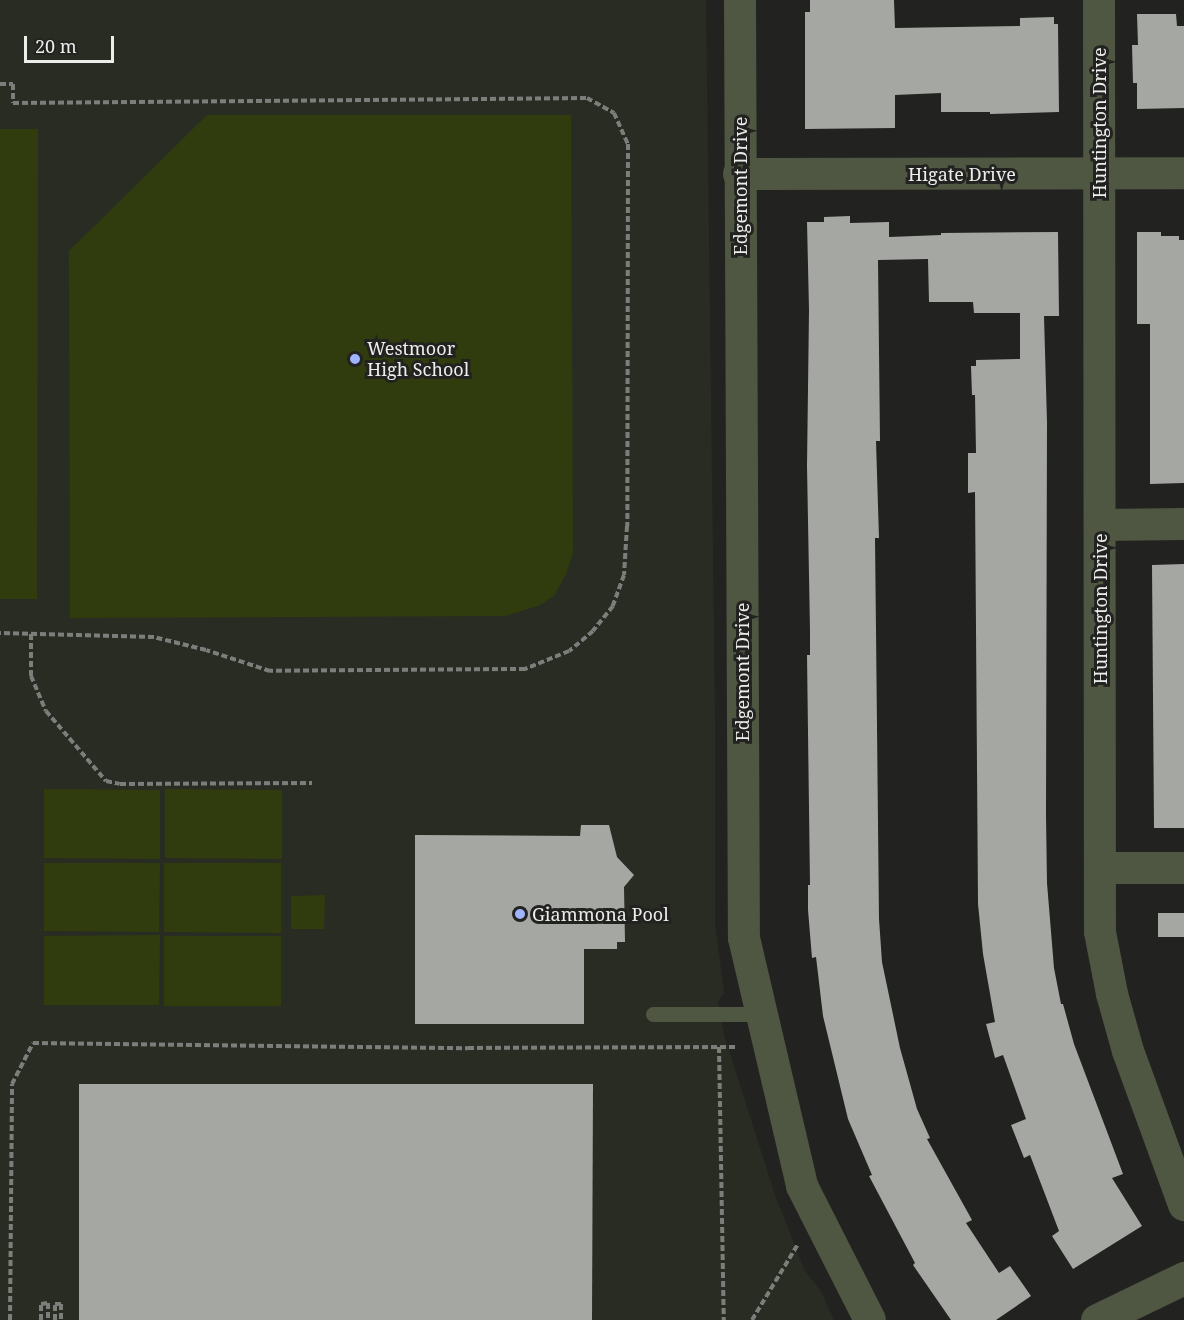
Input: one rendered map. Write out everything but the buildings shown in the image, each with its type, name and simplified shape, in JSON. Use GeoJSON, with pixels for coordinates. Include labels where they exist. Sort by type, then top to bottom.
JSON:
{"type":"FeatureCollection","features":[{"type":"Feature","properties":{"kind":"street","name":"Edgemont Drive"},"geometry":{"type":"LineString","coordinates":[[740,0],[744,938],[802,1186],[870,1320]]}},
{"type":"Feature","properties":{"kind":"street","name":"Huntington Drive"},"geometry":{"type":"LineString","coordinates":[[1099,0],[1100,932],[1112,994],[1128,1051],[1184,1205]]}},
{"type":"Feature","properties":{"kind":"street","name":"Higate Drive"},"geometry":{"type":"LineString","coordinates":[[739,174],[1184,173]]}},
{"type":"Feature","properties":{"kind":"street"},"geometry":{"type":"LineString","coordinates":[[1100,525],[1184,524]]}},
{"type":"Feature","properties":{"kind":"street"},"geometry":{"type":"LineString","coordinates":[[1101,868],[1184,868]]}},
{"type":"Feature","properties":{"kind":"street"},"geometry":{"type":"LineString","coordinates":[[1097,1320],[1184,1278]]}},
{"type":"Feature","properties":{"kind":"lane"},"geometry":{"type":"LineString","coordinates":[[653,1014],[762,1014]]}},
{"type":"Feature","properties":{"kind":"path"},"geometry":{"type":"LineString","coordinates":[[0,84],[14,84],[14,103],[587,98],[614,113],[628,144],[627,514],[624,575],[613,606],[592,631],[569,651],[525,669],[270,671],[206,650],[154,637],[0,633]]}},
{"type":"Feature","properties":{"kind":"path"},"geometry":{"type":"LineString","coordinates":[[31,634],[31,676],[46,711],[106,781],[120,784],[312,783]]}},
{"type":"Feature","properties":{"kind":"path"},"geometry":{"type":"LineString","coordinates":[[10,1320],[12,1084],[33,1043],[468,1048],[719,1047],[724,1320]]}},
{"type":"Feature","properties":{"kind":"path"},"geometry":{"type":"LineString","coordinates":[[752,1320],[816,1214]]}},
{"type":"Feature","properties":{"kind":"path"},"geometry":{"type":"LineString","coordinates":[[41,1320],[41,1304],[48,1303],[48,1320]]}},
{"type":"Feature","properties":{"kind":"path"},"geometry":{"type":"LineString","coordinates":[[55,1320],[55,1304],[61,1304],[61,1320]]}},
{"type":"Feature","properties":{"kind":"shaded area","name":"Westmoor High School"},"geometry":{"type":"Polygon","coordinates":[[[0,0],[706,0],[715,718],[715,922],[724,992],[718,1002],[724,1035],[775,1195],[804,1269],[821,1292],[834,1320],[0,1320],[0,0]]]}},
{"type":"Feature","properties":{"kind":"green space"},"geometry":{"type":"Polygon","coordinates":[[[207,115],[571,115],[573,553],[566,574],[554,596],[538,606],[505,616],[70,618],[69,251],[207,115]]]}},
{"type":"Feature","properties":{"kind":"green space"},"geometry":{"type":"Polygon","coordinates":[[[0,129],[38,129],[37,599],[0,599],[0,129]]]}},
{"type":"Feature","properties":{"kind":"green space"},"geometry":{"type":"Polygon","coordinates":[[[44,789],[160,790],[160,859],[44,858],[44,789]]]}},
{"type":"Feature","properties":{"kind":"green space"},"geometry":{"type":"Polygon","coordinates":[[[165,789],[282,790],[282,859],[165,858],[165,789]]]}},
{"type":"Feature","properties":{"kind":"green space"},"geometry":{"type":"Polygon","coordinates":[[[44,863],[160,863],[159,932],[44,931],[44,863]]]}},
{"type":"Feature","properties":{"kind":"green space"},"geometry":{"type":"Polygon","coordinates":[[[164,863],[281,863],[281,933],[164,932],[164,863]]]}},
{"type":"Feature","properties":{"kind":"green space"},"geometry":{"type":"Polygon","coordinates":[[[325,895],[324,929],[291,929],[291,896],[325,895]]]}},
{"type":"Feature","properties":{"kind":"green space"},"geometry":{"type":"Polygon","coordinates":[[[160,935],[159,1005],[44,1005],[44,936],[160,935]]]}},
{"type":"Feature","properties":{"kind":"green space"},"geometry":{"type":"Polygon","coordinates":[[[164,936],[281,936],[281,1006],[164,1006],[164,936]]]}},
{"type":"Feature","properties":{"kind":"place","name":"Westmoor High School"},"geometry":{"type":"Point","coordinates":[355,359]}},
{"type":"Feature","properties":{"kind":"place","name":"Giammona Pool"},"geometry":{"type":"Point","coordinates":[520,914]}}]}
